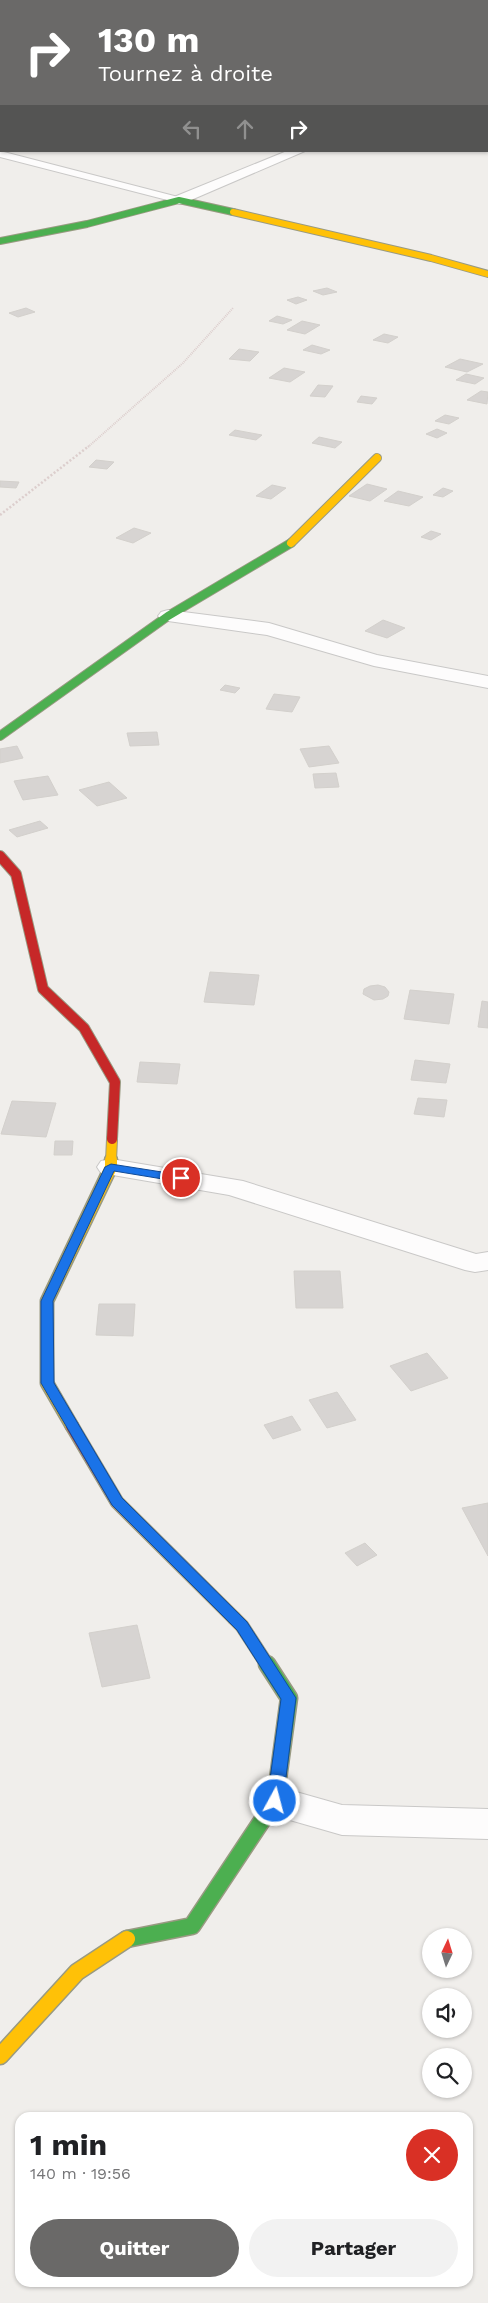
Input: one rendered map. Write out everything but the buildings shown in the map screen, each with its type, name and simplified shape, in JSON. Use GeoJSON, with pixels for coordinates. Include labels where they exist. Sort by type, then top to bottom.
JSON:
{"type":"FeatureCollection","features":[{"type":"Feature","properties":{"kind":"street"},"geometry":{"type":"LineString","coordinates":[[0,241],[96,222],[180,200],[297,152]]}},
{"type":"Feature","properties":{"kind":"street"},"geometry":{"type":"LineString","coordinates":[[180,200],[431,258],[488,274]]}},
{"type":"Feature","properties":{"kind":"street"},"geometry":{"type":"LineString","coordinates":[[0,736],[168,616],[286,548],[377,458]]}},
{"type":"Feature","properties":{"kind":"street"},"geometry":{"type":"LineString","coordinates":[[168,616],[269,629],[374,660],[488,682]]}},
{"type":"Feature","properties":{"kind":"street"},"geometry":{"type":"LineString","coordinates":[[0,856],[16,874],[43,990],[84,1028],[115,1082],[111,1167],[47,1301],[47,1383],[117,1502],[242,1626],[289,1698],[275,1801],[192,1926],[123,1940],[77,1972],[0,2056]]}},
{"type":"Feature","properties":{"kind":"street"},"geometry":{"type":"LineString","coordinates":[[111,1167],[233,1187],[475,1263],[488,1261]]}},
{"type":"Feature","properties":{"kind":"street"},"geometry":{"type":"LineString","coordinates":[[275,1801],[342,1820],[488,1824]]}},
{"type":"Feature","properties":{"kind":"lane"},"geometry":{"type":"LineString","coordinates":[[0,154],[180,200]]}},
{"type":"Feature","properties":{"kind":"path"},"geometry":{"type":"LineString","coordinates":[[0,515],[80,454],[176,369],[233,308]]}},
{"type":"Feature","properties":{"kind":"traffic: fast"},"geometry":{"type":"LineString","coordinates":[[0,241],[87,224],[179,200],[233,212]]}},
{"type":"Feature","properties":{"kind":"traffic: fast"},"geometry":{"type":"LineString","coordinates":[[0,736],[168,616],[291,543]]}},
{"type":"Feature","properties":{"kind":"traffic: fast"},"geometry":{"type":"LineString","coordinates":[[127,1939],[192,1926],[275,1801],[289,1698],[242,1626],[234,1618]]}},
{"type":"Feature","properties":{"kind":"traffic: slow"},"geometry":{"type":"LineString","coordinates":[[233,212],[431,258],[488,274]]}},
{"type":"Feature","properties":{"kind":"traffic: slow"},"geometry":{"type":"LineString","coordinates":[[291,543],[377,458]]}},
{"type":"Feature","properties":{"kind":"traffic: slow"},"geometry":{"type":"LineString","coordinates":[[72,1426],[47,1383],[47,1301],[111,1167],[112,1139]]}},
{"type":"Feature","properties":{"kind":"traffic: slow"},"geometry":{"type":"LineString","coordinates":[[0,2056],[77,1972],[127,1939]]}},
{"type":"Feature","properties":{"kind":"traffic: jam"},"geometry":{"type":"LineString","coordinates":[[0,856],[16,874],[43,989],[84,1028],[115,1082],[112,1139]]}},
{"type":"Feature","properties":{"kind":"traffic: jam"},"geometry":{"type":"LineString","coordinates":[[72,1426],[117,1502],[234,1618]]}},
{"type":"Feature","properties":{"kind":"route"},"geometry":{"type":"LineString","coordinates":[[181,1178],[111,1167],[47,1301],[47,1383],[117,1502],[242,1626],[289,1698],[275,1801]]}}]}
